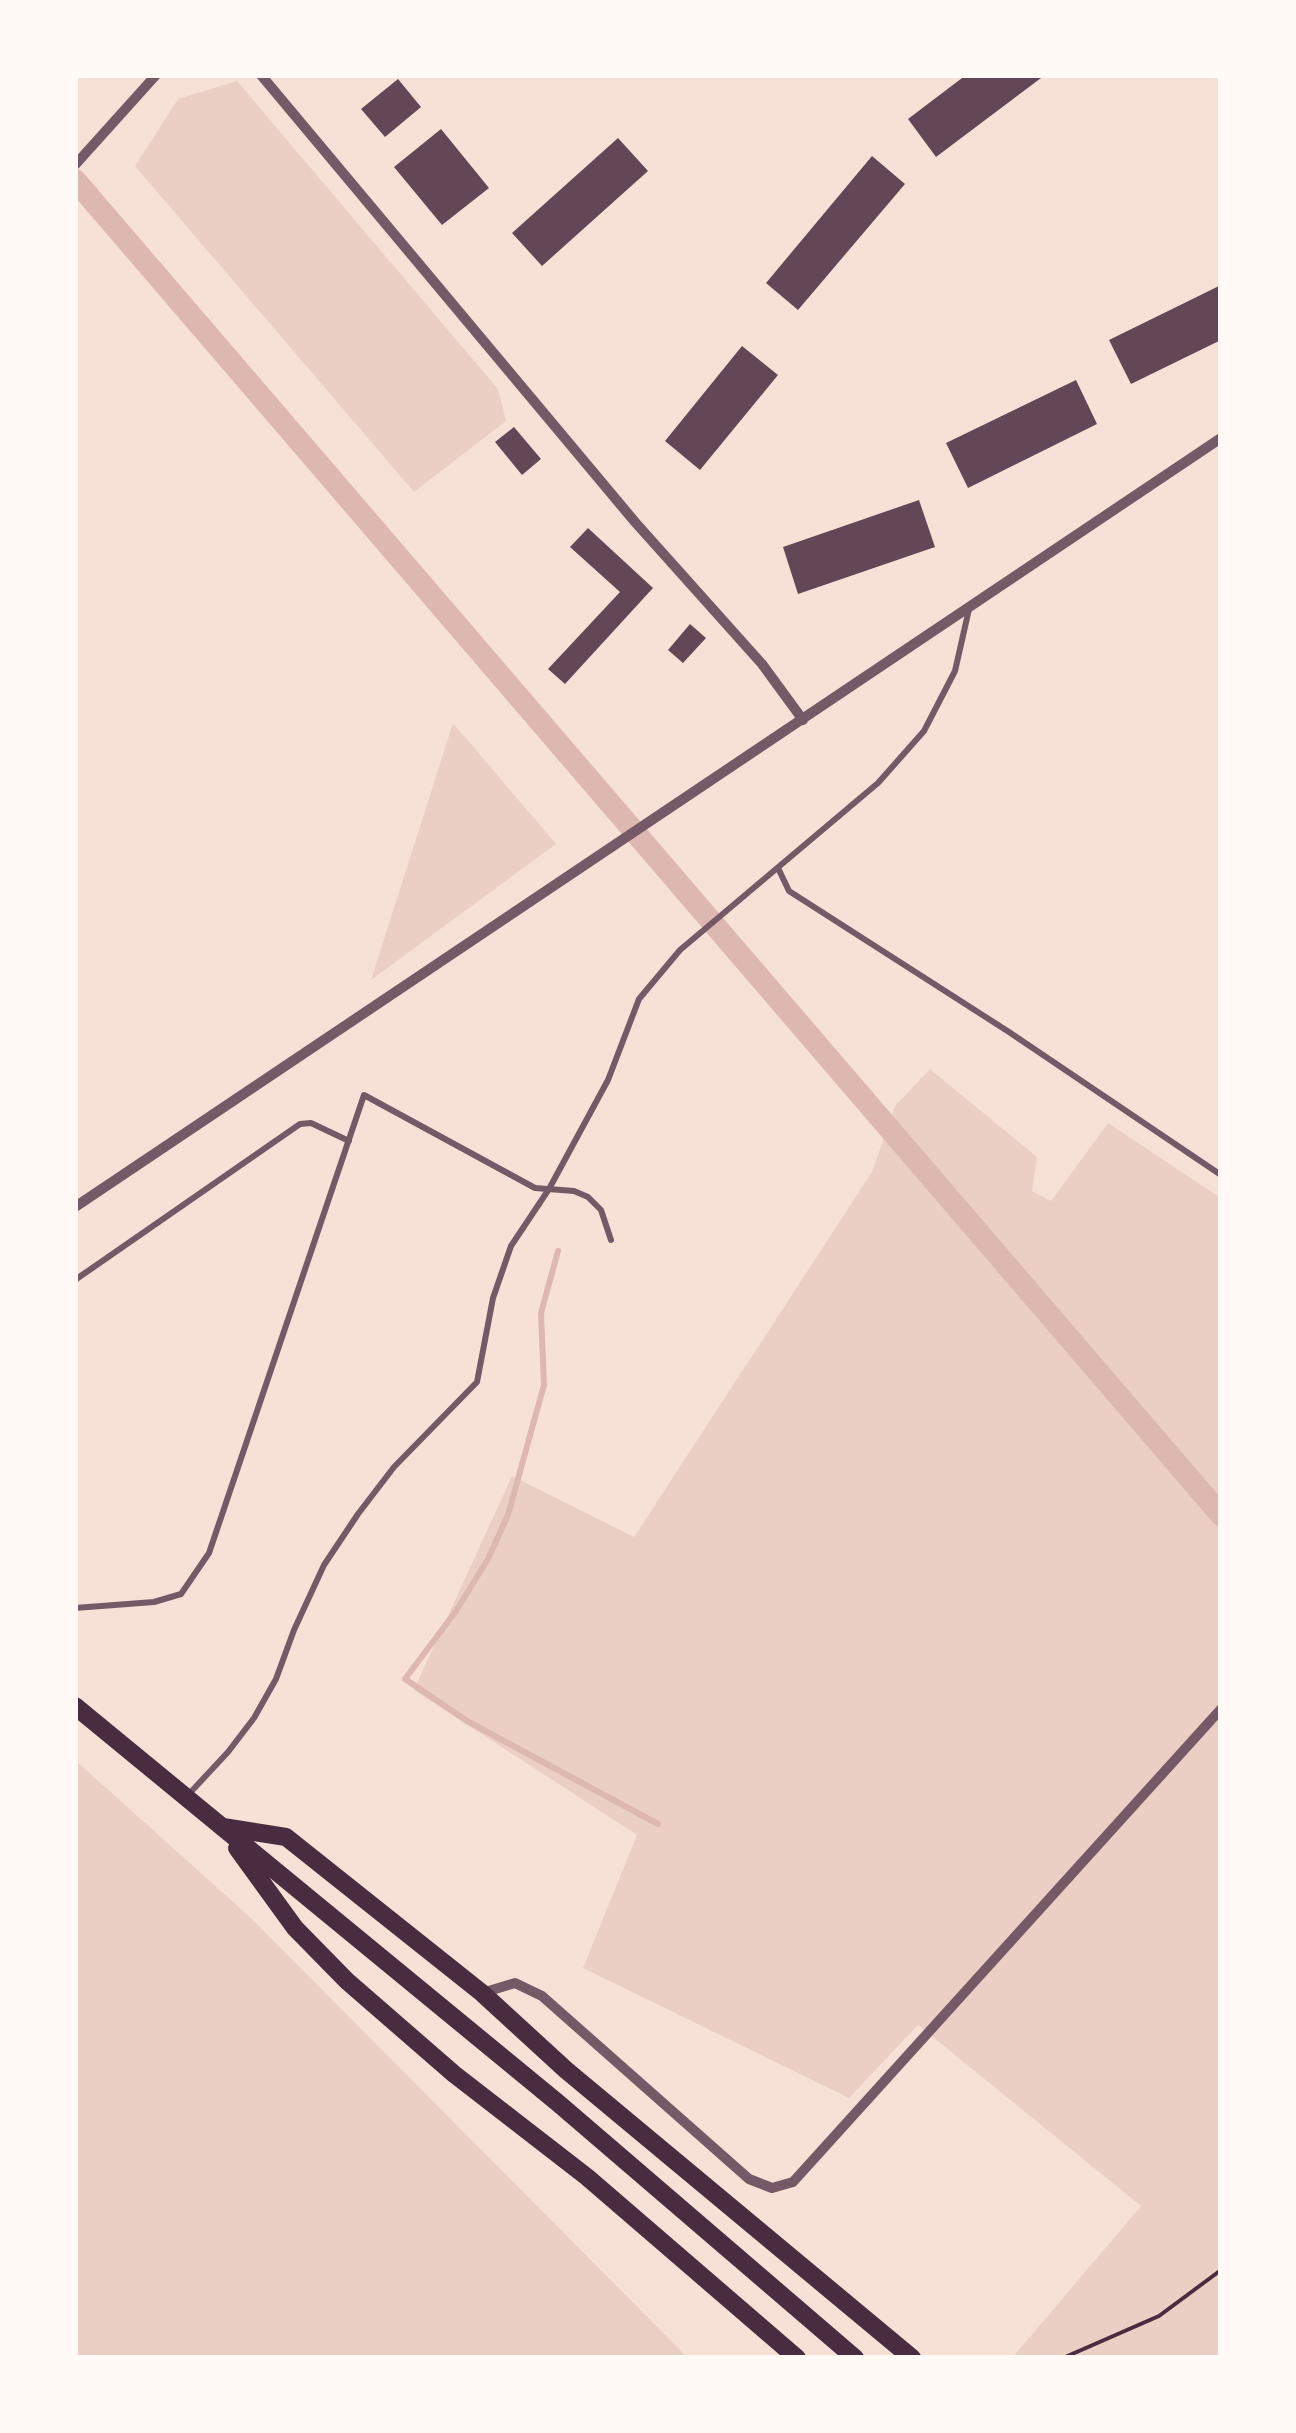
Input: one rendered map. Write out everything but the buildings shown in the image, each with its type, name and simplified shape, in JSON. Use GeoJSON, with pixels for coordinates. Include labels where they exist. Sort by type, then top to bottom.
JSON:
{"type":"FeatureCollection","features":[{"type":"Feature","properties":{"kind":"main road"},"geometry":{"type":"LineString","coordinates":[[75,1706],[629,2163],[855,2358]]}},
{"type":"Feature","properties":{"kind":"main road"},"geometry":{"type":"LineString","coordinates":[[222,1827],[286,1837],[482,1993],[566,2070],[912,2358]]}},
{"type":"Feature","properties":{"kind":"main road"},"geometry":{"type":"LineString","coordinates":[[222,1827],[295,1928],[348,1981],[454,2074],[587,2177],[797,2358]]}},
{"type":"Feature","properties":{"kind":"street"},"geometry":{"type":"LineString","coordinates":[[75,165],[156,75]]}},
{"type":"Feature","properties":{"kind":"street"},"geometry":{"type":"LineString","coordinates":[[262,75],[635,522],[762,664],[803,720]]}},
{"type":"Feature","properties":{"kind":"street"},"geometry":{"type":"LineString","coordinates":[[75,1207],[1221,438]]}},
{"type":"Feature","properties":{"kind":"street"},"geometry":{"type":"LineString","coordinates":[[482,1993],[514,1982],[542,1996],[749,2179],[772,2188],[794,2182],[1221,1709]]}},
{"type":"Feature","properties":{"kind":"lane"},"geometry":{"type":"LineString","coordinates":[[186,1798],[254,1718],[276,1679],[324,1565],[358,1514],[394,1467],[477,1382],[494,1298],[511,1246],[549,1189],[608,1080],[639,999],[680,950],[878,784],[924,731],[955,670],[969,608]]}},
{"type":"Feature","properties":{"kind":"lane"},"geometry":{"type":"LineString","coordinates":[[779,870],[789,891],[1009,1032],[1221,1175]]}},
{"type":"Feature","properties":{"kind":"lane"},"geometry":{"type":"LineString","coordinates":[[75,1608],[154,1602],[181,1594],[209,1553],[364,1095],[536,1188],[574,1190],[588,1197],[602,1210],[611,1240]]}},
{"type":"Feature","properties":{"kind":"lane"},"geometry":{"type":"LineString","coordinates":[[75,1280],[300,1124],[310,1123],[349,1140]]}},
{"type":"Feature","properties":{"kind":"path"},"geometry":{"type":"LineString","coordinates":[[1063,2358],[1160,2316],[1221,2270]]}},
{"type":"Feature","properties":{"kind":"shaded area"},"geometry":{"type":"Polygon","coordinates":[[[237,81],[498,389],[506,421],[414,492],[135,166],[178,99],[237,81]]]}},
{"type":"Feature","properties":{"kind":"shaded area"},"geometry":{"type":"Polygon","coordinates":[[[453,723],[556,844],[371,980],[453,723]]]}},
{"type":"Feature","properties":{"kind":"shaded area"},"geometry":{"type":"Polygon","coordinates":[[[930,1069],[1037,1157],[1032,1191],[1051,1201],[1108,1123],[1221,1198],[1221,2358],[1012,2358],[1141,2206],[918,2025],[849,2098],[583,1968],[637,1835],[414,1690],[512,1476],[634,1537],[872,1172],[895,1106],[930,1069]]]}},
{"type":"Feature","properties":{"kind":"shaded area"},"geometry":{"type":"Polygon","coordinates":[[[75,1760],[251,1918],[688,2358],[75,2358],[75,1760]]]}},
{"type":"Feature","properties":{"kind":"waterway"},"geometry":{"type":"LineString","coordinates":[[75,180],[1221,1515]]}},
{"type":"Feature","properties":{"kind":"waterway"},"geometry":{"type":"LineString","coordinates":[[558,1251],[541,1313],[544,1385],[508,1515],[488,1559],[456,1611],[405,1679],[467,1721],[658,1824]]}}]}
